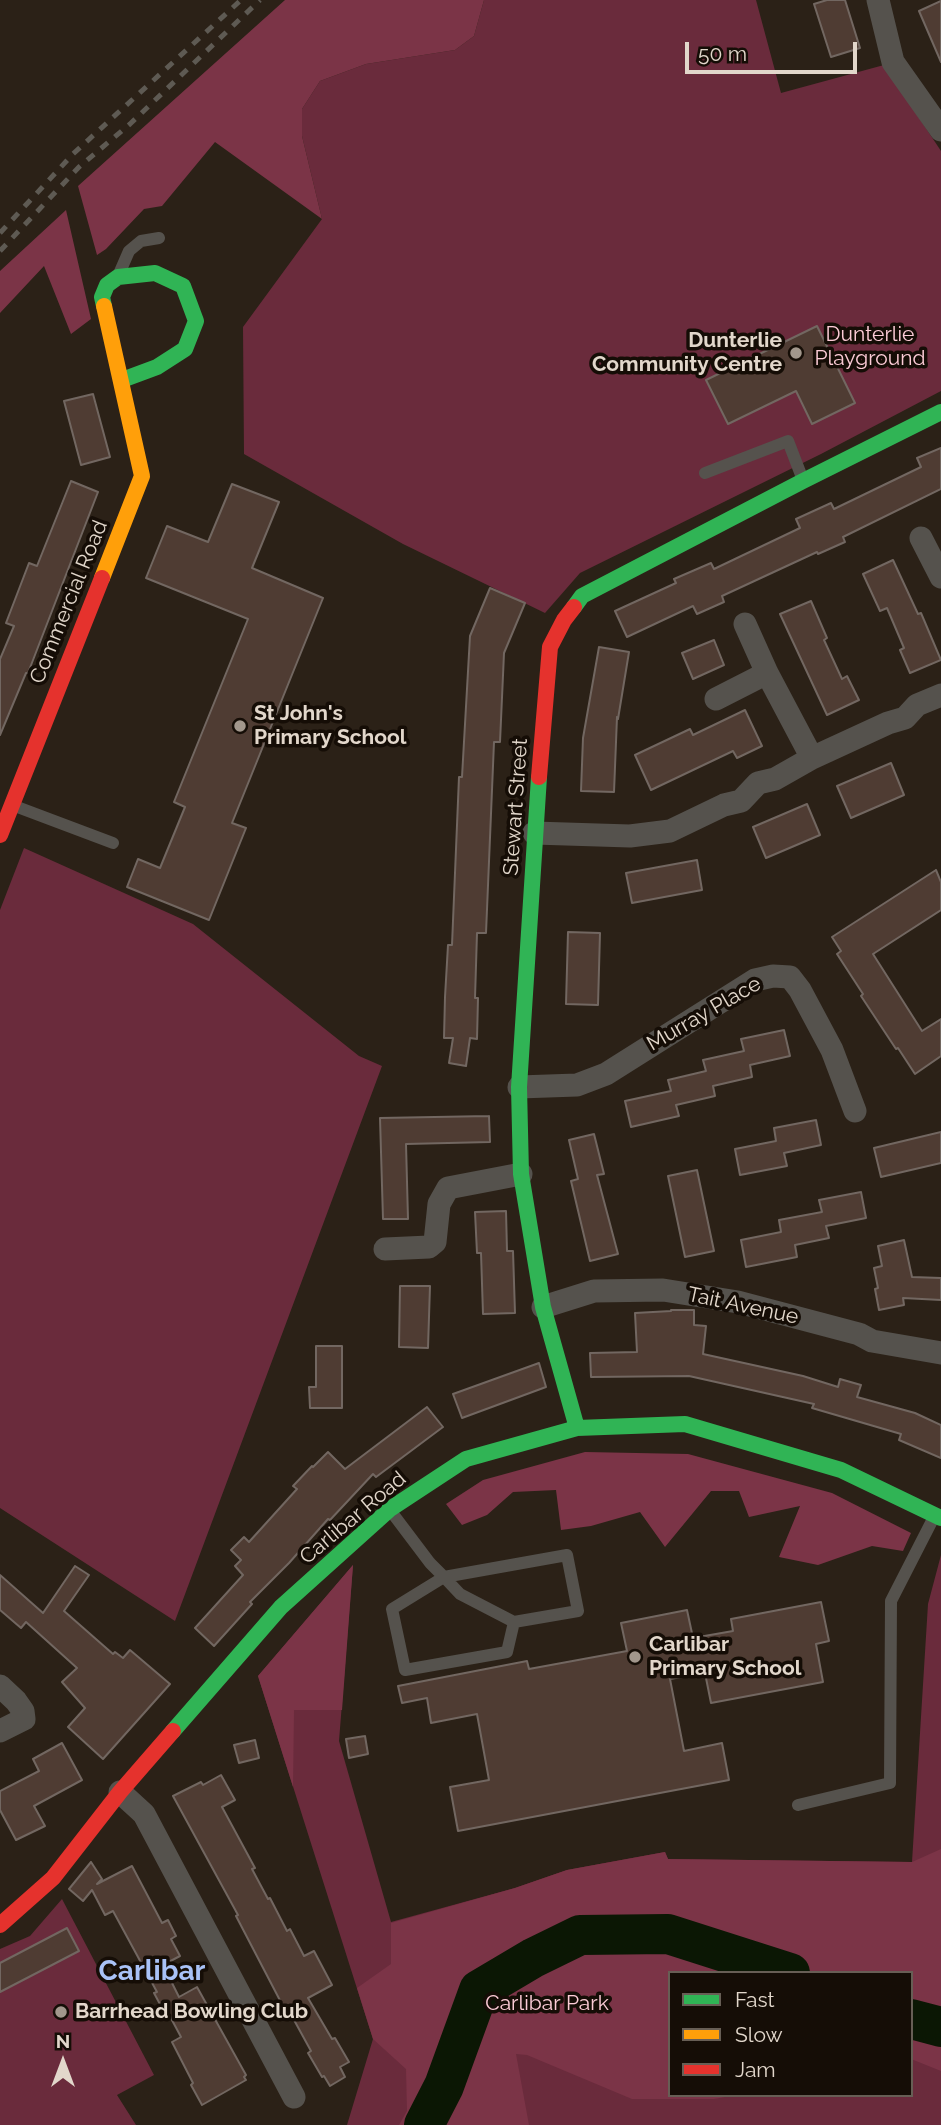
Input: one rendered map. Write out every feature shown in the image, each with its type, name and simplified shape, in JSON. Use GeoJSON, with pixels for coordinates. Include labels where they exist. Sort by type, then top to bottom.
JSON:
{"type":"FeatureCollection","features":[{"type":"Feature","properties":{"kind":"street"},"geometry":{"type":"LineString","coordinates":[[877,0],[893,62],[941,130]]}},
{"type":"Feature","properties":{"kind":"street"},"geometry":{"type":"LineString","coordinates":[[118,277],[155,273],[183,286],[195,321],[185,349],[157,367],[122,380]]}},
{"type":"Feature","properties":{"kind":"street","name":"Commercial Road"},"geometry":{"type":"LineString","coordinates":[[0,835],[142,476],[102,297],[107,285],[118,277]]}},
{"type":"Feature","properties":{"kind":"street","name":"Stewart Street"},"geometry":{"type":"LineString","coordinates":[[578,1428],[543,1307],[521,1174],[519,1087],[534,833],[550,647],[582,596],[941,412]]}},
{"type":"Feature","properties":{"kind":"street"},"geometry":{"type":"LineString","coordinates":[[921,538],[941,577]]}},
{"type":"Feature","properties":{"kind":"street"},"geometry":{"type":"LineString","coordinates":[[745,624],[767,673],[812,758]]}},
{"type":"Feature","properties":{"kind":"street"},"geometry":{"type":"LineString","coordinates":[[716,699],[767,673]]}},
{"type":"Feature","properties":{"kind":"street"},"geometry":{"type":"LineString","coordinates":[[534,833],[630,836],[670,831],[724,805],[741,801],[758,783],[775,779],[812,758],[888,723],[905,718],[917,705],[941,695]]}},
{"type":"Feature","properties":{"kind":"street","name":"Murray Place"},"geometry":{"type":"LineString","coordinates":[[519,1087],[577,1085],[606,1074],[755,980],[774,976],[790,977],[800,990],[832,1050],[855,1111]]}},
{"type":"Feature","properties":{"kind":"street"},"geometry":{"type":"LineString","coordinates":[[385,1249],[429,1247],[435,1242],[439,1204],[448,1188],[521,1174]]}},
{"type":"Feature","properties":{"kind":"street","name":"Tait Avenue"},"geometry":{"type":"LineString","coordinates":[[543,1307],[594,1291],[663,1290],[738,1302],[859,1334],[872,1340],[941,1353]]}},
{"type":"Feature","properties":{"kind":"street","name":"Carlibar Road"},"geometry":{"type":"LineString","coordinates":[[0,1924],[6,1922],[52,1878],[120,1792],[281,1607],[390,1509],[466,1459],[578,1428],[685,1424],[841,1470],[938,1516]]}},
{"type":"Feature","properties":{"kind":"street"},"geometry":{"type":"LineString","coordinates":[[0,1686],[16,1701],[23,1711],[24,1719],[0,1731]]}},
{"type":"Feature","properties":{"kind":"street"},"geometry":{"type":"LineString","coordinates":[[120,1792],[144,1814],[294,2097]]}},
{"type":"Feature","properties":{"kind":"lane"},"geometry":{"type":"LineString","coordinates":[[118,277],[129,251],[141,241],[159,238]]}},
{"type":"Feature","properties":{"kind":"lane"},"geometry":{"type":"LineString","coordinates":[[705,473],[788,441],[803,481]]}},
{"type":"Feature","properties":{"kind":"lane"},"geometry":{"type":"LineString","coordinates":[[12,805],[113,844]]}},
{"type":"Feature","properties":{"kind":"lane"},"geometry":{"type":"LineString","coordinates":[[390,1509],[430,1563],[444,1577],[460,1594],[514,1622],[578,1611],[567,1555],[444,1577],[392,1609],[405,1670],[507,1652],[514,1622]]}},
{"type":"Feature","properties":{"kind":"lane"},"geometry":{"type":"LineString","coordinates":[[798,1805],[890,1783],[891,1601],[938,1516]]}},
{"type":"Feature","properties":{"kind":"green space"},"geometry":{"type":"Polygon","coordinates":[[[285,0],[484,0],[474,36],[455,50],[366,64],[320,81],[302,109],[302,136],[322,219],[215,142],[162,206],[144,209],[97,255],[78,186],[285,0]]]}},
{"type":"Feature","properties":{"kind":"green space","name":"Dunterlie Playground"},"geometry":{"type":"Polygon","coordinates":[[[484,0],[756,0],[781,93],[884,65],[941,151],[941,391],[821,454],[580,573],[545,613],[403,544],[244,454],[243,327],[322,219],[302,136],[302,109],[320,81],[366,64],[455,50],[474,36],[484,0]]]}},
{"type":"Feature","properties":{"kind":"green space"},"geometry":{"type":"Polygon","coordinates":[[[66,210],[91,319],[71,334],[44,266],[0,313],[0,271],[66,210]]]}},
{"type":"Feature","properties":{"kind":"green space"},"geometry":{"type":"Polygon","coordinates":[[[24,848],[193,924],[359,1056],[382,1066],[175,1621],[0,1508],[0,910],[24,848]]]}},
{"type":"Feature","properties":{"kind":"green space"},"geometry":{"type":"Polygon","coordinates":[[[585,1452],[688,1454],[832,1493],[911,1533],[903,1551],[872,1546],[818,1565],[779,1557],[800,1506],[749,1517],[739,1491],[711,1491],[665,1547],[640,1512],[591,1526],[561,1530],[556,1490],[513,1492],[487,1515],[462,1525],[446,1504],[483,1480],[585,1452]]]}},
{"type":"Feature","properties":{"kind":"green space","name":"Carlibar Park"},"geometry":{"type":"Polygon","coordinates":[[[941,1555],[941,2125],[347,2125],[373,2039],[258,1676],[353,1565],[339,1741],[391,1922],[515,1888],[567,1870],[665,1852],[668,1859],[912,1862],[928,1604],[941,1555]]]}},
{"type":"Feature","properties":{"kind":"green space"},"geometry":{"type":"Polygon","coordinates":[[[353,1565],[342,1710],[294,1710],[293,1787],[258,1676],[353,1565]]]}},
{"type":"Feature","properties":{"kind":"green space","name":"Carlibar Park"},"geometry":{"type":"Polygon","coordinates":[[[941,1849],[941,2071],[913,2060],[913,1971],[668,1971],[668,2097],[725,2097],[632,2099],[527,2055],[516,2054],[529,2125],[399,2125],[407,2111],[406,2069],[373,2039],[357,1988],[391,1964],[391,1923],[515,1888],[567,1870],[665,1852],[668,1859],[912,1862],[941,1849]]]}},
{"type":"Feature","properties":{"kind":"green space","name":"Barrhead Bowling Club"},"geometry":{"type":"Polygon","coordinates":[[[62,1899],[154,2075],[117,2095],[136,2125],[0,2125],[0,1949],[30,1936],[62,1899]]]}},
{"type":"Feature","properties":{"kind":"building"},"geometry":{"type":"Polygon","coordinates":[[[827,0],[845,0],[860,48],[831,57],[814,4],[827,0]]]}},
{"type":"Feature","properties":{"kind":"building"},"geometry":{"type":"Polygon","coordinates":[[[941,1],[941,62],[919,11],[941,1]]]}},
{"type":"Feature","properties":{"kind":"building","name":"Dunterlie Community Centre"},"geometry":{"type":"Polygon","coordinates":[[[817,326],[855,403],[812,424],[796,391],[728,424],[706,380],[817,326]]]}},
{"type":"Feature","properties":{"kind":"building"},"geometry":{"type":"Polygon","coordinates":[[[93,394],[110,457],[81,465],[64,401],[93,394]]]}},
{"type":"Feature","properties":{"kind":"building"},"geometry":{"type":"Polygon","coordinates":[[[941,448],[941,489],[843,537],[845,542],[722,596],[724,602],[697,614],[693,606],[627,637],[615,611],[676,583],[674,579],[711,563],[714,569],[800,528],[796,519],[831,503],[834,509],[921,467],[917,458],[941,448]]]}},
{"type":"Feature","properties":{"kind":"building"},"geometry":{"type":"Polygon","coordinates":[[[71,481],[98,492],[28,673],[0,735],[0,659],[14,626],[6,623],[29,563],[37,566],[71,481]]]}},
{"type":"Feature","properties":{"kind":"building"},"geometry":{"type":"Polygon","coordinates":[[[232,484],[279,502],[252,568],[323,598],[232,823],[246,828],[209,920],[127,887],[138,859],[160,868],[185,807],[174,802],[248,619],[146,578],[167,526],[208,542],[232,484]]]}},
{"type":"Feature","properties":{"kind":"building"},"geometry":{"type":"Polygon","coordinates":[[[893,560],[918,614],[921,613],[941,660],[910,673],[900,650],[904,648],[887,608],[880,611],[863,574],[893,560]]]}},
{"type":"Feature","properties":{"kind":"building"},"geometry":{"type":"Polygon","coordinates":[[[490,588],[525,603],[504,653],[500,742],[494,742],[486,933],[477,933],[477,1039],[470,1038],[466,1066],[449,1063],[453,1038],[444,1038],[445,997],[448,945],[452,945],[459,777],[462,777],[470,636],[490,588]]]}},
{"type":"Feature","properties":{"kind":"building"},"geometry":{"type":"Polygon","coordinates":[[[811,601],[827,638],[824,640],[842,679],[847,676],[859,700],[827,715],[780,614],[811,601]]]}},
{"type":"Feature","properties":{"kind":"building"},"geometry":{"type":"Polygon","coordinates":[[[714,640],[724,665],[693,679],[682,653],[714,640]]]}},
{"type":"Feature","properties":{"kind":"building"},"geometry":{"type":"Polygon","coordinates":[[[599,647],[629,652],[618,719],[617,717],[614,792],[581,791],[583,738],[599,647]]]}},
{"type":"Feature","properties":{"kind":"building"},"geometry":{"type":"Polygon","coordinates":[[[745,710],[762,746],[737,758],[733,751],[651,790],[635,755],[690,729],[693,735],[745,710]]]}},
{"type":"Feature","properties":{"kind":"building"},"geometry":{"type":"Polygon","coordinates":[[[891,763],[904,795],[851,818],[837,786],[891,763]]]}},
{"type":"Feature","properties":{"kind":"building"},"geometry":{"type":"Polygon","coordinates":[[[807,804],[820,835],[766,858],[753,827],[807,804]]]}},
{"type":"Feature","properties":{"kind":"building"},"geometry":{"type":"Polygon","coordinates":[[[697,860],[702,890],[632,903],[626,873],[697,860]]]}},
{"type":"Feature","properties":{"kind":"building"},"geometry":{"type":"Polygon","coordinates":[[[936,870],[941,882],[941,910],[873,954],[922,1031],[941,1019],[941,1056],[915,1074],[861,996],[863,994],[837,954],[841,951],[832,937],[936,870]]]}},
{"type":"Feature","properties":{"kind":"building"},"geometry":{"type":"Polygon","coordinates":[[[568,932],[600,933],[598,1005],[566,1004],[568,932]]]}},
{"type":"Feature","properties":{"kind":"building"},"geometry":{"type":"Polygon","coordinates":[[[784,1030],[790,1056],[750,1065],[752,1077],[713,1086],[715,1096],[676,1105],[679,1116],[631,1127],[625,1101],[671,1091],[668,1080],[706,1071],[703,1060],[744,1051],[741,1039],[784,1030]]]}},
{"type":"Feature","properties":{"kind":"building"},"geometry":{"type":"Polygon","coordinates":[[[489,1116],[490,1142],[406,1144],[408,1219],[383,1219],[380,1118],[489,1116]]]}},
{"type":"Feature","properties":{"kind":"building"},"geometry":{"type":"Polygon","coordinates":[[[816,1120],[821,1145],[784,1153],[787,1166],[740,1175],[735,1149],[776,1141],[774,1128],[816,1120]]]}},
{"type":"Feature","properties":{"kind":"building"},"geometry":{"type":"Polygon","coordinates":[[[941,1132],[941,1163],[881,1177],[874,1148],[941,1132]]]}},
{"type":"Feature","properties":{"kind":"building"},"geometry":{"type":"Polygon","coordinates":[[[594,1134],[604,1174],[597,1175],[618,1254],[590,1261],[571,1181],[578,1179],[569,1140],[594,1134]]]}},
{"type":"Feature","properties":{"kind":"building"},"geometry":{"type":"Polygon","coordinates":[[[697,1170],[714,1251],[685,1257],[668,1176],[697,1170]]]}},
{"type":"Feature","properties":{"kind":"building"},"geometry":{"type":"Polygon","coordinates":[[[861,1192],[866,1218],[826,1226],[829,1238],[795,1245],[797,1257],[746,1267],[741,1240],[781,1232],[779,1220],[822,1212],[819,1200],[861,1192]]]}},
{"type":"Feature","properties":{"kind":"building"},"geometry":{"type":"Polygon","coordinates":[[[506,1211],[507,1251],[513,1251],[515,1313],[483,1314],[481,1253],[477,1253],[475,1212],[506,1211]]]}},
{"type":"Feature","properties":{"kind":"building"},"geometry":{"type":"Polygon","coordinates":[[[904,1240],[912,1277],[941,1278],[941,1300],[903,1298],[904,1305],[879,1310],[874,1268],[882,1266],[878,1246],[904,1240]]]}},
{"type":"Feature","properties":{"kind":"building"},"geometry":{"type":"Polygon","coordinates":[[[400,1286],[430,1286],[428,1348],[399,1347],[400,1286]]]}},
{"type":"Feature","properties":{"kind":"building"},"geometry":{"type":"Polygon","coordinates":[[[694,1310],[694,1325],[706,1326],[703,1354],[803,1376],[838,1387],[840,1379],[861,1385],[857,1397],[915,1413],[941,1425],[941,1458],[899,1440],[901,1434],[812,1408],[814,1404],[689,1376],[591,1377],[590,1353],[637,1352],[635,1313],[694,1310]]]}},
{"type":"Feature","properties":{"kind":"building"},"geometry":{"type":"Polygon","coordinates":[[[316,1346],[342,1346],[342,1408],[310,1408],[309,1387],[316,1387],[316,1346]]]}},
{"type":"Feature","properties":{"kind":"building"},"geometry":{"type":"Polygon","coordinates":[[[539,1363],[546,1387],[462,1418],[453,1394],[539,1363]]]}},
{"type":"Feature","properties":{"kind":"building"},"geometry":{"type":"Polygon","coordinates":[[[427,1407],[443,1427],[376,1477],[373,1474],[250,1602],[252,1604],[214,1646],[195,1628],[243,1575],[235,1566],[241,1560],[231,1550],[244,1537],[249,1542],[297,1489],[293,1486],[312,1466],[328,1452],[345,1469],[427,1407]]]}},
{"type":"Feature","properties":{"kind":"building"},"geometry":{"type":"Polygon","coordinates":[[[75,1566],[89,1575],[64,1611],[113,1654],[115,1652],[123,1658],[130,1650],[170,1684],[103,1759],[68,1727],[85,1708],[62,1682],[77,1668],[26,1622],[21,1628],[0,1610],[0,1575],[43,1613],[75,1566]]]}},
{"type":"Feature","properties":{"kind":"building"},"geometry":{"type":"Polygon","coordinates":[[[821,1602],[829,1641],[816,1644],[823,1682],[711,1703],[705,1673],[670,1679],[684,1751],[722,1743],[729,1780],[458,1831],[450,1787],[489,1780],[477,1714],[431,1723],[427,1698],[402,1703],[398,1686],[527,1661],[529,1669],[627,1651],[621,1623],[687,1610],[693,1638],[733,1631],[731,1619],[821,1602]]]}},
{"type":"Feature","properties":{"kind":"building"},"geometry":{"type":"Polygon","coordinates":[[[365,1736],[368,1754],[349,1758],[346,1739],[365,1736]]]}},
{"type":"Feature","properties":{"kind":"building"},"geometry":{"type":"Polygon","coordinates":[[[255,1740],[259,1758],[239,1763],[234,1745],[255,1740]]]}},
{"type":"Feature","properties":{"kind":"building"},"geometry":{"type":"Polygon","coordinates":[[[62,1743],[82,1780],[34,1806],[45,1826],[16,1840],[0,1810],[0,1791],[39,1771],[33,1759],[62,1743]]]}},
{"type":"Feature","properties":{"kind":"building"},"geometry":{"type":"Polygon","coordinates":[[[221,1775],[235,1800],[222,1807],[255,1868],[252,1869],[304,1956],[314,1951],[332,1985],[308,1998],[349,2062],[340,2067],[345,2077],[330,2086],[308,2053],[311,2051],[288,2009],[285,2010],[236,1916],[238,1915],[173,1796],[221,1775]]]}},
{"type":"Feature","properties":{"kind":"building"},"geometry":{"type":"Polygon","coordinates":[[[91,1862],[102,1879],[97,1884],[132,1866],[162,1923],[168,1920],[176,1936],[171,1939],[180,1956],[163,1965],[179,1997],[197,1987],[246,2075],[246,2080],[202,2105],[172,2042],[181,2037],[165,2007],[162,2008],[154,1993],[157,1992],[113,1911],[105,1915],[92,1890],[83,1901],[69,1889],[91,1862]]]}},
{"type":"Feature","properties":{"kind":"building"},"geometry":{"type":"Polygon","coordinates":[[[67,1928],[79,1951],[0,1992],[0,1963],[67,1928]]]}},
{"type":"Feature","properties":{"kind":"waterway"},"geometry":{"type":"LineString","coordinates":[[424,2125],[444,2086],[479,1990],[533,1958],[580,1935],[668,1934],[784,1971]]}},
{"type":"Feature","properties":{"kind":"waterway"},"geometry":{"type":"LineString","coordinates":[[913,2020],[941,2027]]}},
{"type":"Feature","properties":{"kind":"railway"},"geometry":{"type":"LineString","coordinates":[[0,233],[73,154],[241,0]]}},
{"type":"Feature","properties":{"kind":"railway"},"geometry":{"type":"LineString","coordinates":[[0,251],[79,167],[130,124],[260,0]]}},
{"type":"Feature","properties":{"kind":"traffic: fast"},"geometry":{"type":"LineString","coordinates":[[104,306],[102,297],[107,285],[118,277],[155,273],[183,286],[196,321],[185,349],[157,367],[122,380]]}},
{"type":"Feature","properties":{"kind":"traffic: fast"},"geometry":{"type":"LineString","coordinates":[[574,607],[582,596],[941,412]]}},
{"type":"Feature","properties":{"kind":"traffic: fast"},"geometry":{"type":"LineString","coordinates":[[539,777],[519,1087],[521,1174],[543,1307],[577,1428]]}},
{"type":"Feature","properties":{"kind":"traffic: fast"},"geometry":{"type":"LineString","coordinates":[[173,1731],[281,1607],[390,1509],[466,1459],[577,1428],[685,1424],[841,1470],[941,1518]]}},
{"type":"Feature","properties":{"kind":"traffic: slow"},"geometry":{"type":"LineString","coordinates":[[102,578],[142,476],[104,306]]}},
{"type":"Feature","properties":{"kind":"traffic: jam"},"geometry":{"type":"LineString","coordinates":[[0,835],[102,578]]}},
{"type":"Feature","properties":{"kind":"traffic: jam"},"geometry":{"type":"LineString","coordinates":[[539,777],[550,647],[574,607]]}},
{"type":"Feature","properties":{"kind":"traffic: jam"},"geometry":{"type":"LineString","coordinates":[[0,1925],[53,1878],[120,1792],[173,1731]]}},
{"type":"Feature","properties":{"kind":"place","name":"Dunterlie Community Centre"},"geometry":{"type":"Point","coordinates":[796,353]}},
{"type":"Feature","properties":{"kind":"place","name":"St John's Primary School"},"geometry":{"type":"Point","coordinates":[240,726]}},
{"type":"Feature","properties":{"kind":"place","name":"Carlibar Primary School"},"geometry":{"type":"Point","coordinates":[635,1657]}},
{"type":"Feature","properties":{"kind":"place","name":"Barrhead Bowling Club"},"geometry":{"type":"Point","coordinates":[61,2012]}},
{"type":"Feature","properties":{"kind":"district","name":"Carlibar"},"geometry":{"type":"Point","coordinates":[152,1972]}}]}
